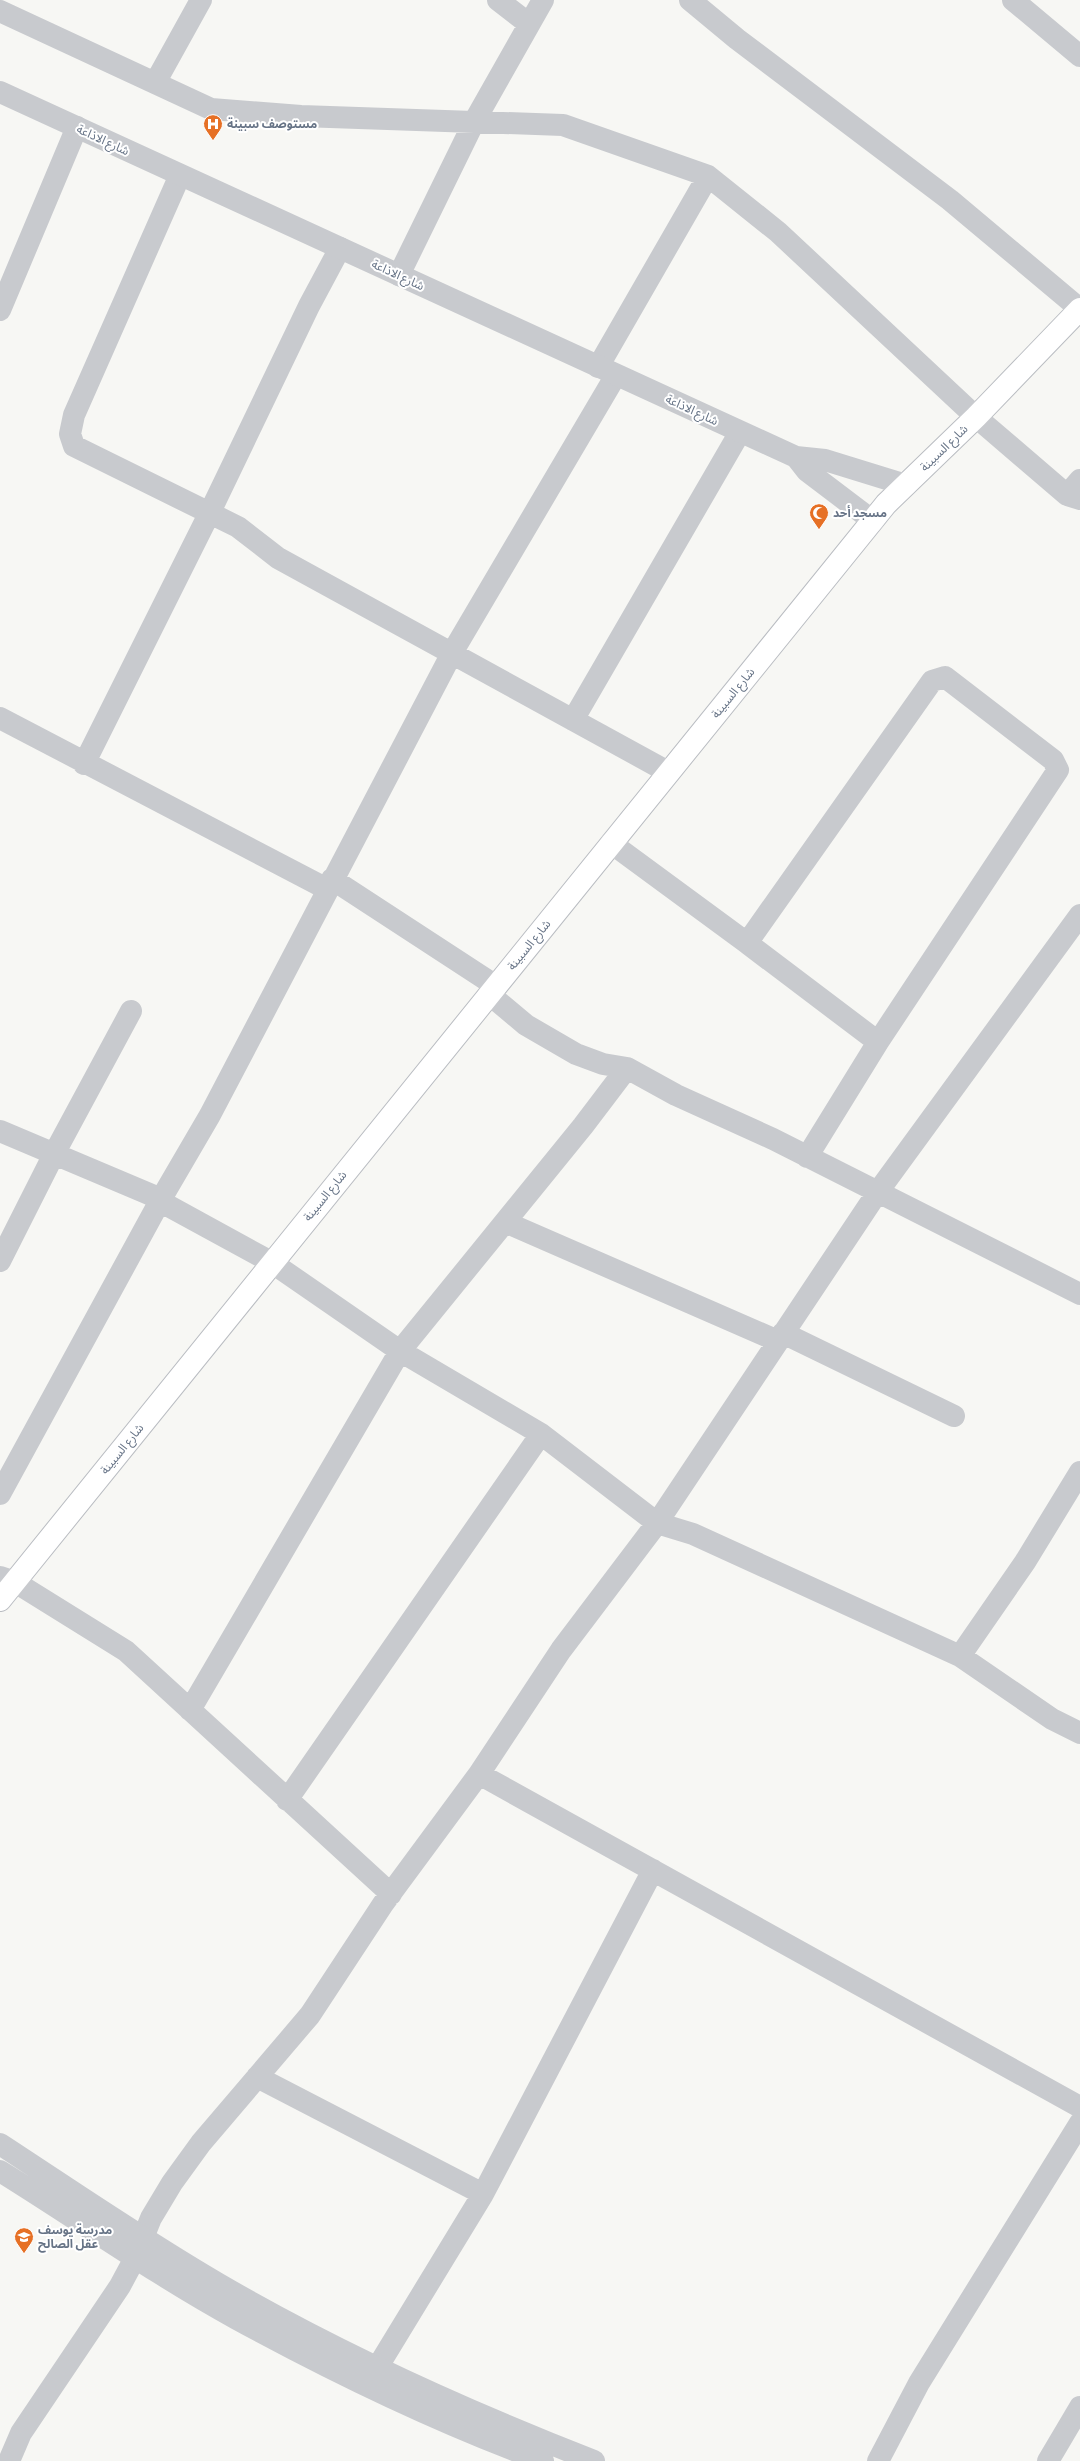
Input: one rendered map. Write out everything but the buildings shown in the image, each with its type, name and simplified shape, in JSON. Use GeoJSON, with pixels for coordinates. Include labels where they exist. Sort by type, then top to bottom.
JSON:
{"type":"FeatureCollection","features":[{"type":"Feature","properties":{"kind":"main road","name":"شارع السبينة"},"geometry":{"type":"LineString","coordinates":[[0,1600],[7,1579],[272,1262],[873,521],[906,485],[976,417],[1080,309]]}},
{"type":"Feature","properties":{"kind":"street"},"geometry":{"type":"LineString","coordinates":[[155,83],[201,0]]}},
{"type":"Feature","properties":{"kind":"street"},"geometry":{"type":"LineString","coordinates":[[498,0],[529,24]]}},
{"type":"Feature","properties":{"kind":"street"},"geometry":{"type":"LineString","coordinates":[[399,275],[474,122],[543,0]]}},
{"type":"Feature","properties":{"kind":"street"},"geometry":{"type":"LineString","coordinates":[[690,0],[737,40],[950,200],[1080,309]]}},
{"type":"Feature","properties":{"kind":"street"},"geometry":{"type":"LineString","coordinates":[[1013,0],[1080,56]]}},
{"type":"Feature","properties":{"kind":"street"},"geometry":{"type":"LineString","coordinates":[[0,11],[211,110],[301,116],[563,126],[708,176],[778,232],[976,417],[1076,491]]}},
{"type":"Feature","properties":{"kind":"street","name":"شارع الاذاعة"},"geometry":{"type":"LineString","coordinates":[[0,92],[796,458],[825,460],[906,485]]}},
{"type":"Feature","properties":{"kind":"street"},"geometry":{"type":"LineString","coordinates":[[0,310],[76,127]]}},
{"type":"Feature","properties":{"kind":"street"},"geometry":{"type":"LineString","coordinates":[[180,175],[74,415],[70,434],[74,446],[238,527],[278,558],[668,772]]}},
{"type":"Feature","properties":{"kind":"street"},"geometry":{"type":"LineString","coordinates":[[0,1494],[161,1199],[210,1115],[329,884],[452,653],[607,371],[708,176]]}},
{"type":"Feature","properties":{"kind":"street"},"geometry":{"type":"LineString","coordinates":[[84,764],[210,512],[309,306],[340,248]]}},
{"type":"Feature","properties":{"kind":"street"},"geometry":{"type":"LineString","coordinates":[[573,720],[740,432]]}},
{"type":"Feature","properties":{"kind":"street","name":"شارع الاذاعة"},"geometry":{"type":"LineString","coordinates":[[796,458],[807,472],[873,521]]}},
{"type":"Feature","properties":{"kind":"street"},"geometry":{"type":"LineString","coordinates":[[747,943],[932,681],[945,677],[1053,760],[1058,770],[878,1042],[807,1157]]}},
{"type":"Feature","properties":{"kind":"street"},"geometry":{"type":"LineString","coordinates":[[0,718],[84,764],[329,884],[493,990],[526,1025],[576,1054],[603,1064],[627,1068],[676,1095],[807,1157],[1080,1294]]}},
{"type":"Feature","properties":{"kind":"street"},"geometry":{"type":"LineString","coordinates":[[611,843],[878,1042]]}},
{"type":"Feature","properties":{"kind":"street"},"geometry":{"type":"LineString","coordinates":[[9,2461],[21,2432],[120,2286],[135,2258],[142,2237],[172,2182],[201,2143],[310,2015],[391,1894],[479,1774],[561,1650],[657,1523],[877,1193],[1080,915]]}},
{"type":"Feature","properties":{"kind":"street"},"geometry":{"type":"LineString","coordinates":[[0,1261],[54,1154],[131,1012]]}},
{"type":"Feature","properties":{"kind":"street"},"geometry":{"type":"LineString","coordinates":[[190,1710],[400,1352],[627,1068]]}},
{"type":"Feature","properties":{"kind":"street"},"geometry":{"type":"LineString","coordinates":[[0,1130],[161,1199],[165,1204],[272,1262],[400,1352],[541,1434],[657,1523],[693,1534],[960,1656],[1052,1719],[1080,1733]]}},
{"type":"Feature","properties":{"kind":"street"},"geometry":{"type":"LineString","coordinates":[[505,1222],[781,1337],[954,1416]]}},
{"type":"Feature","properties":{"kind":"street"},"geometry":{"type":"LineString","coordinates":[[288,1800],[541,1434]]}},
{"type":"Feature","properties":{"kind":"street"},"geometry":{"type":"LineString","coordinates":[[960,1656],[1025,1562],[1080,1472]]}},
{"type":"Feature","properties":{"kind":"street"},"geometry":{"type":"LineString","coordinates":[[7,1579],[126,1651],[391,1894]]}},
{"type":"Feature","properties":{"kind":"street"},"geometry":{"type":"LineString","coordinates":[[479,1774],[576,1829],[654,1870],[877,1996],[1080,2107]]}},
{"type":"Feature","properties":{"kind":"street"},"geometry":{"type":"LineString","coordinates":[[377,2368],[483,2194],[654,1870]]}},
{"type":"Feature","properties":{"kind":"street"},"geometry":{"type":"LineString","coordinates":[[257,2077],[483,2194]]}},
{"type":"Feature","properties":{"kind":"street"},"geometry":{"type":"LineString","coordinates":[[878,2461],[920,2383],[1080,2123]]}},
{"type":"Feature","properties":{"kind":"street"},"geometry":{"type":"LineString","coordinates":[[0,2144],[142,2237],[218,2284],[377,2368],[531,2436],[594,2461]]}},
{"type":"Feature","properties":{"kind":"street"},"geometry":{"type":"LineString","coordinates":[[0,2172],[135,2258],[236,2318],[363,2385],[446,2422],[543,2461]]}},
{"type":"Feature","properties":{"kind":"street"},"geometry":{"type":"LineString","coordinates":[[1048,2461],[1080,2407]]}},
{"type":"Feature","properties":{"kind":"place","name":"مستوصف سبينة"},"geometry":{"type":"Point","coordinates":[213,141]}},
{"type":"Feature","properties":{"kind":"place","name":"مسجد أحد"},"geometry":{"type":"Point","coordinates":[819,530]}},
{"type":"Feature","properties":{"kind":"place","name":"مدرسة يوسف عقل الصالح"},"geometry":{"type":"Point","coordinates":[24,2254]}}]}
